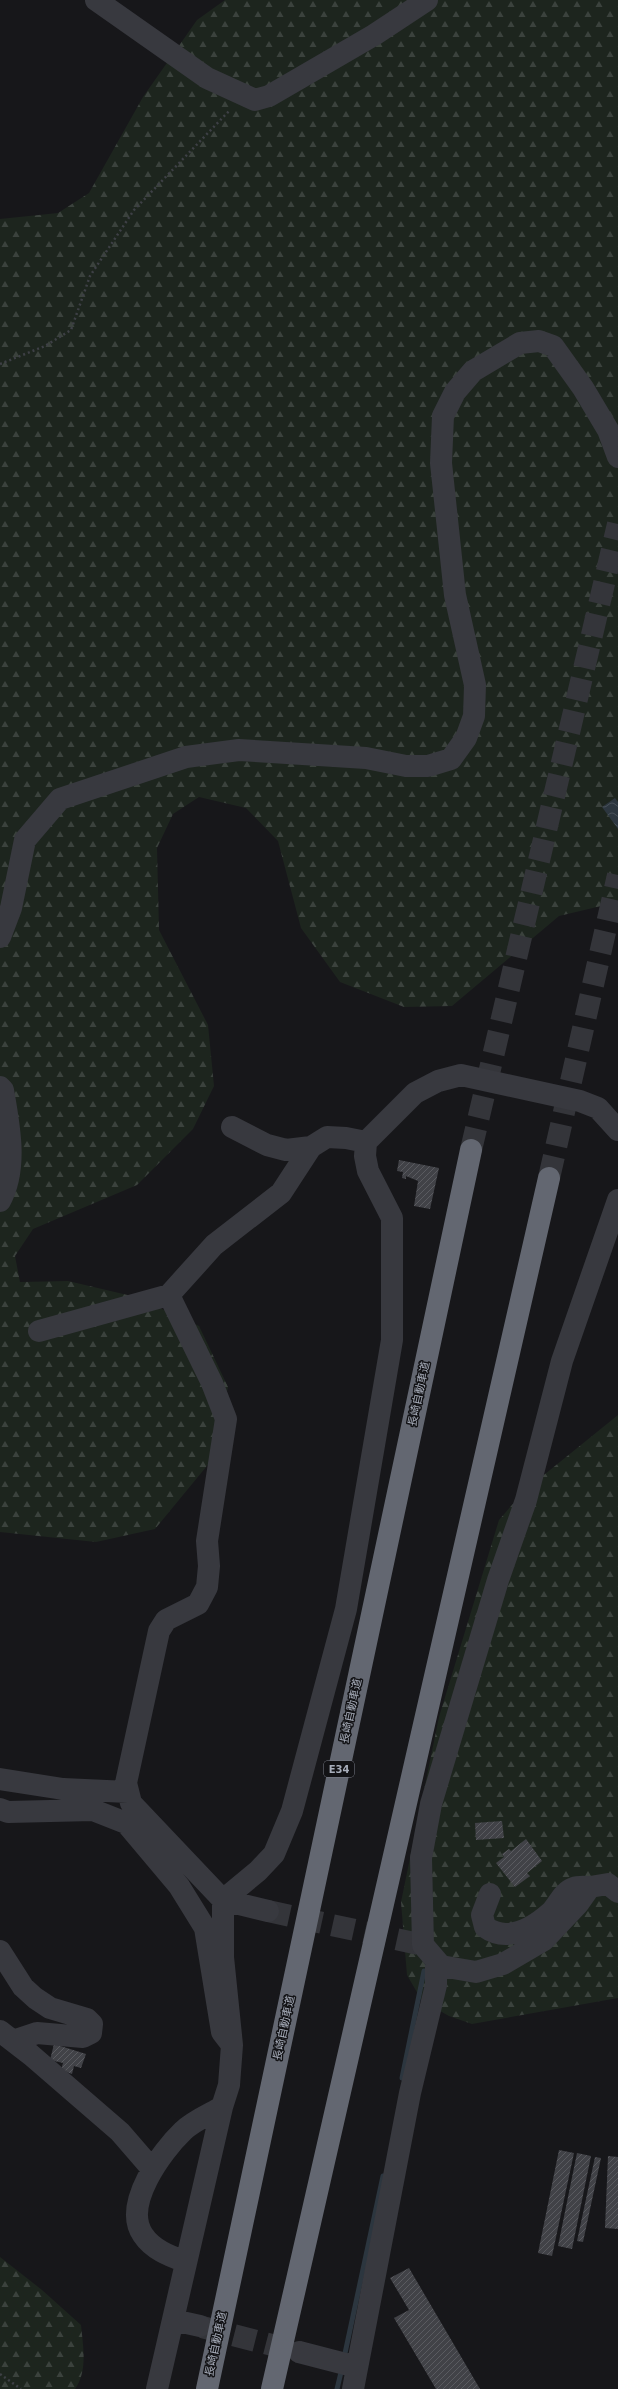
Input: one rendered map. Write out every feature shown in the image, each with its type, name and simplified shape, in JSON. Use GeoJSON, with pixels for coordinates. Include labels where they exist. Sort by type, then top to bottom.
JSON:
{"type":"FeatureCollection","features":[{"type":"Feature","properties":{"kind":"highway","name":"長崎自動車道"},"geometry":{"type":"LineString","coordinates":[[206,2389],[471,1150]]}},
{"type":"Feature","properties":{"kind":"highway"},"geometry":{"type":"LineString","coordinates":[[272,2389],[549,1178]]}},
{"type":"Feature","properties":{"kind":"street"},"geometry":{"type":"LineString","coordinates":[[96,0],[206,78],[243,96],[256,100],[269,96],[374,35],[427,0]]}},
{"type":"Feature","properties":{"kind":"street"},"geometry":{"type":"LineString","coordinates":[[0,937],[11,908],[25,840],[60,799],[186,757],[239,750],[366,758],[406,766],[428,766],[451,759],[466,738],[474,716],[475,685],[455,595],[441,464],[443,416],[456,392],[473,371],[520,343],[539,341],[553,346],[583,388],[608,430],[618,457]]}},
{"type":"Feature","properties":{"kind":"street"},"geometry":{"type":"LineString","coordinates":[[222,1900],[258,1871],[274,1854],[292,1810],[346,1609],[392,1340],[394,1234],[392,1218],[368,1171],[365,1156],[366,1142],[415,1093],[438,1082],[460,1075],[580,1102],[598,1108],[618,1130]]}},
{"type":"Feature","properties":{"kind":"street"},"geometry":{"type":"LineString","coordinates":[[0,1087],[3,1090],[12,1144],[4,1193],[0,1201]]}},
{"type":"Feature","properties":{"kind":"street"},"geometry":{"type":"LineString","coordinates":[[232,1127],[267,1145],[286,1150],[311,1147]]}},
{"type":"Feature","properties":{"kind":"street"},"geometry":{"type":"LineString","coordinates":[[39,1330],[169,1295],[214,1245],[281,1193],[311,1147],[327,1137],[346,1138],[366,1142]]}},
{"type":"Feature","properties":{"kind":"street"},"geometry":{"type":"LineString","coordinates":[[590,1886],[578,1904],[544,1940],[503,1964],[476,1972],[441,1966],[423,1945],[421,1858],[430,1804],[498,1580],[526,1500],[562,1361],[618,1200]]}},
{"type":"Feature","properties":{"kind":"street"},"geometry":{"type":"LineString","coordinates":[[169,1295],[212,1383],[226,1419],[208,1541],[209,1566],[207,1587],[198,1604],[166,1620],[159,1631],[126,1783],[131,1803],[222,1900],[268,1911]]}},
{"type":"Feature","properties":{"kind":"street"},"geometry":{"type":"LineString","coordinates":[[0,1779],[63,1789],[128,1792]]}},
{"type":"Feature","properties":{"kind":"street"},"geometry":{"type":"LineString","coordinates":[[0,1810],[8,1812],[93,1810],[126,1823],[179,1886],[205,1928],[222,2032],[232,2045]]}},
{"type":"Feature","properties":{"kind":"street"},"geometry":{"type":"LineString","coordinates":[[490,1894],[482,1915],[485,1927],[493,1933],[506,1934],[527,1930],[552,1911],[561,1896],[574,1888],[608,1884],[618,1892]]}},
{"type":"Feature","properties":{"kind":"street"},"geometry":{"type":"LineString","coordinates":[[157,2389],[222,2107],[229,2085],[232,2045],[223,1958],[222,1900]]}},
{"type":"Feature","properties":{"kind":"street"},"geometry":{"type":"LineString","coordinates":[[0,1951],[23,1986],[35,1998],[50,2008],[87,2019],[92,2024],[91,2033],[83,2037],[37,2033],[6,2036]]}},
{"type":"Feature","properties":{"kind":"street"},"geometry":{"type":"LineString","coordinates":[[353,2389],[356,2366],[410,2093],[436,1985],[436,1960]]}},
{"type":"Feature","properties":{"kind":"street"},"geometry":{"type":"LineString","coordinates":[[6,2036],[120,2132],[152,2169]]}},
{"type":"Feature","properties":{"kind":"street"},"geometry":{"type":"LineString","coordinates":[[186,2262],[167,2255],[141,2234],[137,2213],[142,2191],[152,2169],[184,2130],[222,2107]]}},
{"type":"Feature","properties":{"kind":"street"},"geometry":{"type":"LineString","coordinates":[[173,2320],[200,2326]]}},
{"type":"Feature","properties":{"kind":"street"},"geometry":{"type":"LineString","coordinates":[[299,2352],[356,2366]]}},
{"type":"Feature","properties":{"kind":"path"},"geometry":{"type":"LineString","coordinates":[[0,364],[45,346],[71,330],[90,276],[134,210],[243,96]]}},
{"type":"Feature","properties":{"kind":"path"},"geometry":{"type":"LineString","coordinates":[[0,2374],[21,2389]]}},
{"type":"Feature","properties":{"kind":"green space"},"geometry":{"type":"Polygon","coordinates":[[[225,0],[618,0],[618,902],[559,916],[452,1006],[404,1007],[340,982],[301,928],[278,841],[246,808],[199,797],[173,814],[157,848],[159,930],[208,1025],[214,1086],[193,1129],[137,1185],[33,1229],[15,1256],[20,1282],[68,1281],[136,1297],[199,1326],[228,1387],[211,1461],[155,1529],[96,1542],[0,1532],[0,219],[58,213],[89,193],[143,97],[197,20],[225,0]]]}},
{"type":"Feature","properties":{"kind":"green space"},"geometry":{"type":"Polygon","coordinates":[[[618,1415],[618,1998],[472,2024],[449,2016],[422,2001],[407,1975],[401,1902],[439,1717],[499,1520],[524,1491],[618,1415]]]}},
{"type":"Feature","properties":{"kind":"green space"},"geometry":{"type":"Polygon","coordinates":[[[0,2257],[42,2290],[81,2325],[84,2358],[82,2374],[75,2389],[0,2389],[0,2257]]]}},
{"type":"Feature","properties":{"kind":"water"},"geometry":{"type":"Polygon","coordinates":[[[615,798],[618,802],[618,829],[602,807],[615,798]]]}},
{"type":"Feature","properties":{"kind":"building"},"geometry":{"type":"Polygon","coordinates":[[[399,1160],[439,1168],[430,1209],[414,1206],[418,1181],[406,1176],[406,1179],[402,1178],[403,1172],[397,1171],[399,1160]]]}},
{"type":"Feature","properties":{"kind":"building"},"geometry":{"type":"Polygon","coordinates":[[[502,1821],[504,1838],[476,1840],[475,1823],[502,1821]]]}},
{"type":"Feature","properties":{"kind":"building"},"geometry":{"type":"Polygon","coordinates":[[[526,1839],[542,1861],[527,1873],[530,1876],[515,1887],[496,1863],[504,1857],[502,1854],[509,1849],[511,1851],[526,1839]]]}},
{"type":"Feature","properties":{"kind":"building"},"geometry":{"type":"Polygon","coordinates":[[[54,2044],[86,2054],[81,2068],[74,2066],[72,2074],[61,2070],[63,2063],[50,2060],[54,2044]]]}},
{"type":"Feature","properties":{"kind":"building"},"geometry":{"type":"Polygon","coordinates":[[[559,2150],[574,2153],[552,2256],[538,2253],[559,2150]]]}},
{"type":"Feature","properties":{"kind":"building"},"geometry":{"type":"Polygon","coordinates":[[[577,2153],[591,2156],[572,2249],[558,2246],[577,2153]]]}},
{"type":"Feature","properties":{"kind":"building"},"geometry":{"type":"Polygon","coordinates":[[[608,2156],[618,2157],[618,2229],[605,2228],[608,2156]]]}},
{"type":"Feature","properties":{"kind":"building"},"geometry":{"type":"Polygon","coordinates":[[[595,2157],[601,2158],[583,2242],[577,2241],[595,2157]]]}},
{"type":"Feature","properties":{"kind":"building"},"geometry":{"type":"Polygon","coordinates":[[[409,2268],[480,2389],[436,2389],[394,2318],[409,2310],[390,2278],[409,2268]]]}},
{"type":"Feature","properties":{"kind":"waterway"},"geometry":{"type":"LineString","coordinates":[[402,2078],[424,1971]]}},
{"type":"Feature","properties":{"kind":"waterway"},"geometry":{"type":"LineString","coordinates":[[344,2358],[383,2176]]}},
{"type":"Feature","properties":{"kind":"waterway"},"geometry":{"type":"LineString","coordinates":[[337,2389],[342,2368]]}},
{"type":"Feature","properties":{"kind":"tunnel"},"geometry":{"type":"LineString","coordinates":[[471,1150],[618,524]]}},
{"type":"Feature","properties":{"kind":"tunnel"},"geometry":{"type":"LineString","coordinates":[[549,1178],[618,875]]}},
{"type":"Feature","properties":{"kind":"tunnel"},"geometry":{"type":"LineString","coordinates":[[268,1911],[423,1945]]}},
{"type":"Feature","properties":{"kind":"tunnel"},"geometry":{"type":"LineString","coordinates":[[202,2327],[299,2352]]}}]}
